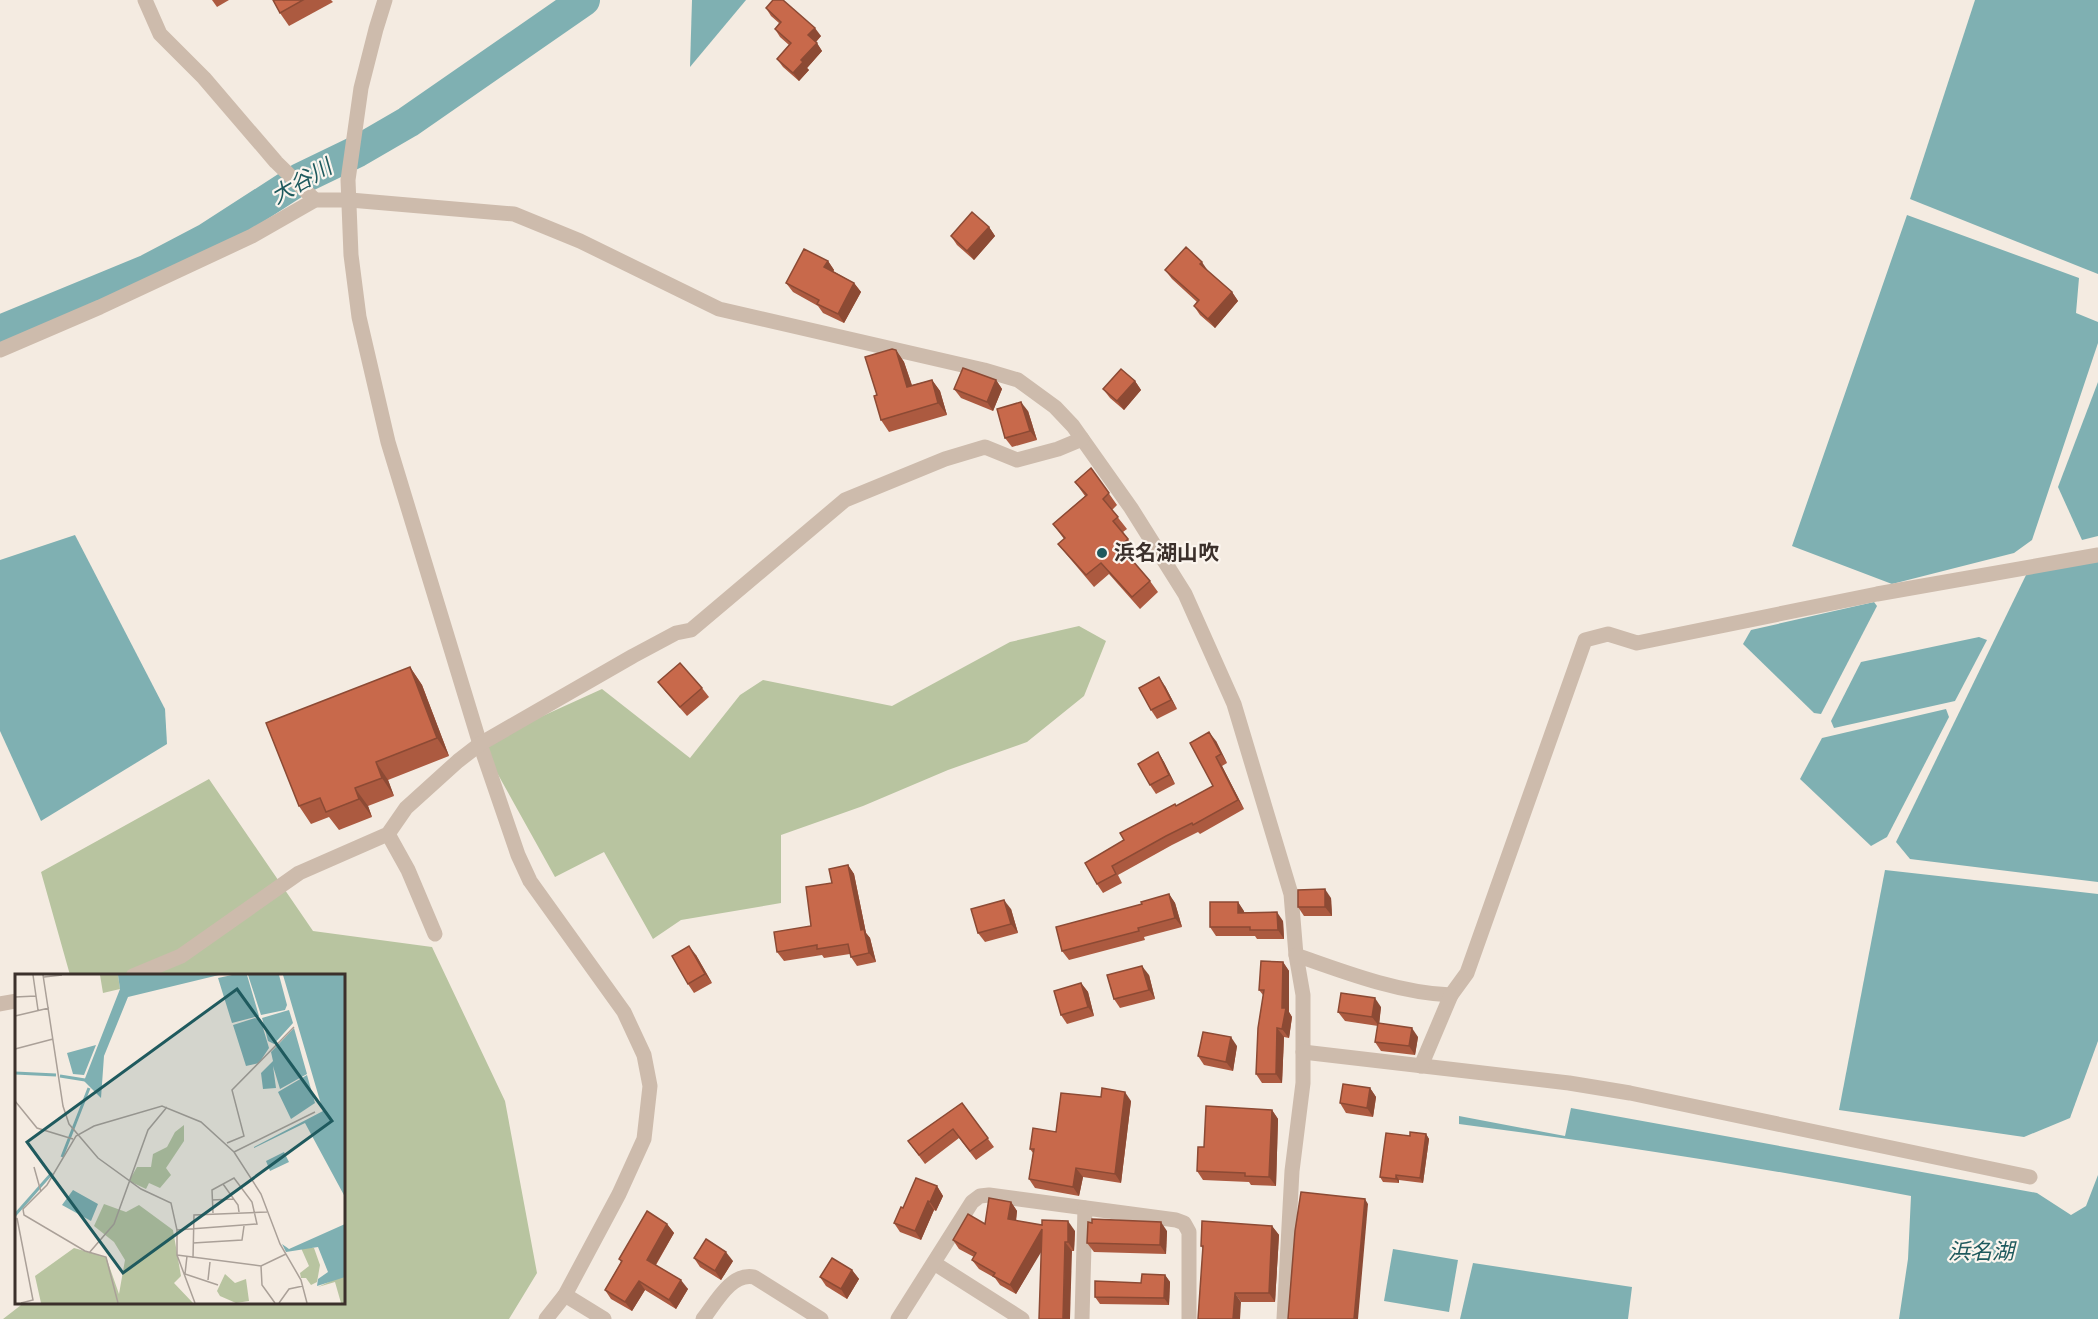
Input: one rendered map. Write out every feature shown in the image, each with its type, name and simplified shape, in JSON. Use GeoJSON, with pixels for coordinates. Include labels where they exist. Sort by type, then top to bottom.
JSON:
{"type":"FeatureCollection","features":[{"type":"Feature","properties":{"kind":"street"},"geometry":{"type":"LineString","coordinates":[[145,0],[160,34],[204,78],[276,162],[315,200]]}},
{"type":"Feature","properties":{"kind":"street"},"geometry":{"type":"LineString","coordinates":[[386,0],[368,58],[354,128],[348,180],[351,255],[358,317],[385,430],[480,744],[518,855],[530,881],[624,1012],[644,1055],[650,1086],[644,1139],[619,1194],[565,1295],[546,1319]]}},
{"type":"Feature","properties":{"kind":"street"},"geometry":{"type":"LineString","coordinates":[[0,350],[100,307],[252,236],[315,200],[350,200],[514,214],[580,241],[719,309],[984,370],[1018,381],[1054,407],[1082,439],[1131,508],[1185,594],[1234,704],[1291,894],[1296,955],[1303,995],[1304,1052],[1303,1083],[1292,1171],[1284,1319]]}},
{"type":"Feature","properties":{"kind":"street"},"geometry":{"type":"LineString","coordinates":[[136,974],[181,956],[299,873],[388,834],[406,808],[480,744],[650,647],[676,633],[691,630],[845,500],[945,459],[985,447],[1017,460],[1058,450],[1082,439]]}},
{"type":"Feature","properties":{"kind":"street"},"geometry":{"type":"LineString","coordinates":[[1421,1066],[1451,994],[1467,973],[1586,640],[1608,634],[1637,644],[1877,594],[2098,555]]}},
{"type":"Feature","properties":{"kind":"street"},"geometry":{"type":"LineString","coordinates":[[388,834],[408,870],[435,933]]}},
{"type":"Feature","properties":{"kind":"street"},"geometry":{"type":"LineString","coordinates":[[1296,955],[1356,976],[1434,994],[1451,994]]}},
{"type":"Feature","properties":{"kind":"street"},"geometry":{"type":"LineString","coordinates":[[0,1004],[15,1001]]}},
{"type":"Feature","properties":{"kind":"street"},"geometry":{"type":"LineString","coordinates":[[1304,1052],[1630,1093],[2030,1177]]}},
{"type":"Feature","properties":{"kind":"street"},"geometry":{"type":"LineString","coordinates":[[898,1319],[972,1202],[980,1196],[989,1195],[1142,1214],[1184,1223],[1189,1232],[1189,1319]]}},
{"type":"Feature","properties":{"kind":"street"},"geometry":{"type":"LineString","coordinates":[[1082,1319],[1085,1208]]}},
{"type":"Feature","properties":{"kind":"street"},"geometry":{"type":"LineString","coordinates":[[934,1263],[1022,1319]]}},
{"type":"Feature","properties":{"kind":"street"},"geometry":{"type":"LineString","coordinates":[[703,1319],[728,1287],[748,1275],[821,1319]]}},
{"type":"Feature","properties":{"kind":"street"},"geometry":{"type":"LineString","coordinates":[[565,1295],[604,1319]]}},
{"type":"Feature","properties":{"kind":"green space"},"geometry":{"type":"Polygon","coordinates":[[[1079,626],[1106,641],[1084,696],[1027,742],[948,770],[863,806],[781,835],[781,903],[681,920],[653,939],[604,852],[555,877],[481,744],[602,689],[690,758],[740,695],[763,680],[892,706],[1010,642],[1079,626]]]}},
{"type":"Feature","properties":{"kind":"green space"},"geometry":{"type":"Polygon","coordinates":[[[209,779],[313,931],[432,947],[505,1101],[537,1273],[509,1319],[3,1319],[22,1304],[345,1304],[345,974],[70,974],[41,872],[209,779]]]}},
{"type":"Feature","properties":{"kind":"water"},"geometry":{"type":"Polygon","coordinates":[[[692,0],[746,0],[690,67],[692,0]]]}},
{"type":"Feature","properties":{"kind":"water"},"geometry":{"type":"Polygon","coordinates":[[[1975,0],[2098,0],[2098,274],[1910,199],[1975,0]]]}},
{"type":"Feature","properties":{"kind":"water"},"geometry":{"type":"Polygon","coordinates":[[[1907,215],[2079,278],[2076,313],[2098,322],[2098,343],[2032,540],[2014,553],[1892,584],[1792,546],[1907,215]]]}},
{"type":"Feature","properties":{"kind":"water"},"geometry":{"type":"Polygon","coordinates":[[[2098,382],[2098,536],[2082,540],[2058,487],[2098,382]]]}},
{"type":"Feature","properties":{"kind":"water"},"geometry":{"type":"Polygon","coordinates":[[[75,535],[165,709],[167,744],[41,821],[0,731],[0,560],[75,535]]]}},
{"type":"Feature","properties":{"kind":"water"},"geometry":{"type":"Polygon","coordinates":[[[2098,555],[2098,882],[1910,859],[1896,842],[2027,573],[2098,555]]]}},
{"type":"Feature","properties":{"kind":"water"},"geometry":{"type":"Polygon","coordinates":[[[1874,602],[1877,606],[1821,714],[1814,713],[1743,644],[1751,630],[1874,602]]]}},
{"type":"Feature","properties":{"kind":"water"},"geometry":{"type":"Polygon","coordinates":[[[1979,637],[1987,640],[1955,701],[1834,728],[1831,721],[1861,662],[1979,637]]]}},
{"type":"Feature","properties":{"kind":"water"},"geometry":{"type":"Polygon","coordinates":[[[1946,709],[1949,717],[1887,837],[1871,846],[1800,779],[1822,738],[1946,709]]]}},
{"type":"Feature","properties":{"kind":"water"},"geometry":{"type":"Polygon","coordinates":[[[1885,870],[2098,894],[2098,1041],[2070,1118],[2024,1137],[1839,1110],[1885,870]]]}},
{"type":"Feature","properties":{"kind":"water","name":"浜名湖"},"geometry":{"type":"Polygon","coordinates":[[[1571,1108],[2037,1193],[2071,1215],[2086,1206],[2098,1175],[2098,1319],[1899,1319],[1908,1259],[1911,1196],[1685,1157],[1459,1124],[1459,1116],[1565,1136],[1571,1108]]]}},
{"type":"Feature","properties":{"kind":"water"},"geometry":{"type":"Polygon","coordinates":[[[1393,1249],[1458,1260],[1449,1312],[1384,1301],[1393,1249]]]}},
{"type":"Feature","properties":{"kind":"water"},"geometry":{"type":"Polygon","coordinates":[[[1473,1263],[1632,1287],[1628,1319],[1460,1319],[1473,1263]]]}},
{"type":"Feature","properties":{"kind":"building"},"geometry":{"type":"Polygon","coordinates":[[[273,0],[303,0],[280,13],[273,0]]]}},
{"type":"Feature","properties":{"kind":"building"},"geometry":{"type":"Polygon","coordinates":[[[773,0],[783,0],[815,28],[808,35],[817,43],[801,60],[803,62],[793,73],[777,59],[791,43],[775,29],[781,22],[766,8],[773,0]]]}},
{"type":"Feature","properties":{"kind":"building"},"geometry":{"type":"Polygon","coordinates":[[[972,212],[989,227],[967,251],[951,236],[972,212]]]}},
{"type":"Feature","properties":{"kind":"building"},"geometry":{"type":"Polygon","coordinates":[[[1186,247],[1202,262],[1200,264],[1232,292],[1208,319],[1194,306],[1199,300],[1165,270],[1186,247]]]}},
{"type":"Feature","properties":{"kind":"building"},"geometry":{"type":"Polygon","coordinates":[[[804,249],[828,261],[824,267],[854,283],[838,314],[817,304],[819,300],[786,283],[804,249]]]}},
{"type":"Feature","properties":{"kind":"building"},"geometry":{"type":"Polygon","coordinates":[[[892,349],[896,350],[907,387],[932,380],[938,403],[881,420],[874,396],[877,395],[865,357],[892,349]]]}},
{"type":"Feature","properties":{"kind":"building"},"geometry":{"type":"Polygon","coordinates":[[[963,368],[996,380],[987,402],[954,389],[963,368]]]}},
{"type":"Feature","properties":{"kind":"building"},"geometry":{"type":"Polygon","coordinates":[[[1121,369],[1135,381],[1117,401],[1103,389],[1121,369]]]}},
{"type":"Feature","properties":{"kind":"building"},"geometry":{"type":"Polygon","coordinates":[[[1021,402],[1030,431],[1005,438],[997,409],[1021,402]]]}},
{"type":"Feature","properties":{"kind":"building"},"geometry":{"type":"Polygon","coordinates":[[[1091,468],[1109,493],[1103,499],[1118,517],[1113,521],[1128,539],[1120,546],[1150,581],[1132,597],[1101,563],[1086,575],[1058,544],[1065,538],[1053,524],[1087,495],[1075,482],[1091,468]]]}},
{"type":"Feature","properties":{"kind":"building"},"geometry":{"type":"Polygon","coordinates":[[[680,663],[702,688],[680,707],[658,682],[680,663]]]}},
{"type":"Feature","properties":{"kind":"building"},"geometry":{"type":"Polygon","coordinates":[[[410,667],[437,738],[376,762],[382,778],[355,788],[359,799],[326,812],[320,798],[299,806],[266,723],[410,667]]]}},
{"type":"Feature","properties":{"kind":"building"},"geometry":{"type":"Polygon","coordinates":[[[1159,677],[1171,700],[1151,710],[1139,688],[1159,677]]]}},
{"type":"Feature","properties":{"kind":"building"},"geometry":{"type":"Polygon","coordinates":[[[1209,732],[1221,754],[1216,757],[1238,800],[1112,866],[1116,874],[1097,884],[1085,863],[1124,840],[1120,833],[1213,786],[1190,743],[1209,732]]]}},
{"type":"Feature","properties":{"kind":"building"},"geometry":{"type":"Polygon","coordinates":[[[1158,752],[1169,775],[1150,785],[1138,764],[1158,752]]]}},
{"type":"Feature","properties":{"kind":"building"},"geometry":{"type":"Polygon","coordinates":[[[848,865],[861,930],[864,929],[869,953],[851,957],[848,944],[817,949],[817,945],[777,952],[774,932],[811,926],[806,887],[832,883],[829,869],[848,865]]]}},
{"type":"Feature","properties":{"kind":"building"},"geometry":{"type":"Polygon","coordinates":[[[1325,889],[1325,907],[1298,907],[1298,890],[1325,889]]]}},
{"type":"Feature","properties":{"kind":"building"},"geometry":{"type":"Polygon","coordinates":[[[1169,894],[1175,918],[1138,928],[1139,931],[1062,951],[1056,927],[1142,904],[1141,902],[1169,894]]]}},
{"type":"Feature","properties":{"kind":"building"},"geometry":{"type":"Polygon","coordinates":[[[1004,900],[1011,924],[978,933],[971,909],[1004,900]]]}},
{"type":"Feature","properties":{"kind":"building"},"geometry":{"type":"Polygon","coordinates":[[[1210,902],[1238,902],[1238,913],[1277,912],[1278,930],[1210,927],[1210,902]]]}},
{"type":"Feature","properties":{"kind":"building"},"geometry":{"type":"Polygon","coordinates":[[[689,946],[705,974],[688,984],[672,956],[689,946]]]}},
{"type":"Feature","properties":{"kind":"building"},"geometry":{"type":"Polygon","coordinates":[[[1261,961],[1283,962],[1282,1008],[1286,1008],[1282,1029],[1277,1028],[1276,1074],[1256,1074],[1258,1028],[1264,990],[1259,990],[1261,961]]]}},
{"type":"Feature","properties":{"kind":"building"},"geometry":{"type":"Polygon","coordinates":[[[1142,966],[1149,990],[1114,999],[1107,975],[1142,966]]]}},
{"type":"Feature","properties":{"kind":"building"},"geometry":{"type":"Polygon","coordinates":[[[1081,983],[1088,1007],[1061,1015],[1054,991],[1081,983]]]}},
{"type":"Feature","properties":{"kind":"building"},"geometry":{"type":"Polygon","coordinates":[[[1341,993],[1375,998],[1372,1017],[1338,1012],[1341,993]]]}},
{"type":"Feature","properties":{"kind":"building"},"geometry":{"type":"Polygon","coordinates":[[[1378,1023],[1412,1028],[1409,1046],[1375,1042],[1378,1023]]]}},
{"type":"Feature","properties":{"kind":"building"},"geometry":{"type":"Polygon","coordinates":[[[1203,1032],[1231,1037],[1226,1062],[1198,1056],[1203,1032]]]}},
{"type":"Feature","properties":{"kind":"building"},"geometry":{"type":"Polygon","coordinates":[[[1343,1084],[1370,1088],[1367,1108],[1340,1103],[1343,1084]]]}},
{"type":"Feature","properties":{"kind":"building"},"geometry":{"type":"Polygon","coordinates":[[[1102,1088],[1125,1092],[1115,1174],[1076,1168],[1073,1187],[1029,1179],[1034,1149],[1030,1149],[1033,1128],[1056,1132],[1061,1093],[1101,1097],[1102,1088]]]}},
{"type":"Feature","properties":{"kind":"building"},"geometry":{"type":"Polygon","coordinates":[[[962,1103],[988,1138],[970,1151],[953,1129],[919,1155],[908,1141],[962,1103]]]}},
{"type":"Feature","properties":{"kind":"building"},"geometry":{"type":"Polygon","coordinates":[[[1206,1106],[1272,1110],[1269,1177],[1245,1176],[1245,1173],[1197,1171],[1198,1147],[1204,1147],[1206,1106]]]}},
{"type":"Feature","properties":{"kind":"building"},"geometry":{"type":"Polygon","coordinates":[[[1410,1132],[1426,1134],[1420,1178],[1396,1175],[1396,1179],[1380,1177],[1386,1133],[1410,1136],[1410,1132]]]}},
{"type":"Feature","properties":{"kind":"building"},"geometry":{"type":"Polygon","coordinates":[[[916,1178],[937,1186],[915,1231],[894,1223],[916,1178]]]}},
{"type":"Feature","properties":{"kind":"building"},"geometry":{"type":"Polygon","coordinates":[[[1301,1192],[1365,1199],[1354,1319],[1288,1319],[1295,1231],[1301,1192]]]}},
{"type":"Feature","properties":{"kind":"building"},"geometry":{"type":"Polygon","coordinates":[[[989,1198],[1011,1202],[1008,1219],[1042,1225],[1042,1220],[1068,1221],[1068,1242],[1065,1242],[1063,1319],[1039,1319],[1042,1229],[1010,1285],[993,1276],[995,1273],[972,1260],[976,1253],[953,1240],[968,1214],[985,1224],[989,1198]]]}},
{"type":"Feature","properties":{"kind":"building"},"geometry":{"type":"Polygon","coordinates":[[[647,1211],[667,1224],[647,1260],[681,1280],[669,1300],[639,1281],[625,1302],[605,1290],[622,1261],[619,1259],[647,1211]]]}},
{"type":"Feature","properties":{"kind":"building"},"geometry":{"type":"Polygon","coordinates":[[[1092,1219],[1161,1222],[1160,1245],[1087,1243],[1088,1222],[1092,1223],[1092,1219]]]}},
{"type":"Feature","properties":{"kind":"building"},"geometry":{"type":"Polygon","coordinates":[[[1202,1221],[1272,1226],[1269,1293],[1235,1293],[1233,1319],[1198,1319],[1203,1246],[1201,1246],[1202,1221]]]}},
{"type":"Feature","properties":{"kind":"building"},"geometry":{"type":"Polygon","coordinates":[[[706,1239],[726,1252],[715,1271],[694,1258],[706,1239]]]}},
{"type":"Feature","properties":{"kind":"building"},"geometry":{"type":"Polygon","coordinates":[[[832,1258],[852,1270],[841,1289],[820,1277],[832,1258]]]}},
{"type":"Feature","properties":{"kind":"building"},"geometry":{"type":"Polygon","coordinates":[[[1142,1274],[1165,1275],[1164,1298],[1095,1297],[1095,1281],[1141,1283],[1142,1274]]]}},
{"type":"Feature","properties":{"kind":"waterway","name":"大谷川"},"geometry":{"type":"LineString","coordinates":[[0,331],[148,270],[207,239],[300,179],[358,151],[408,122],[584,0]]}},
{"type":"Feature","properties":{"kind":"place","name":"浜名湖山吹"},"geometry":{"type":"Point","coordinates":[1102,553]}}]}
